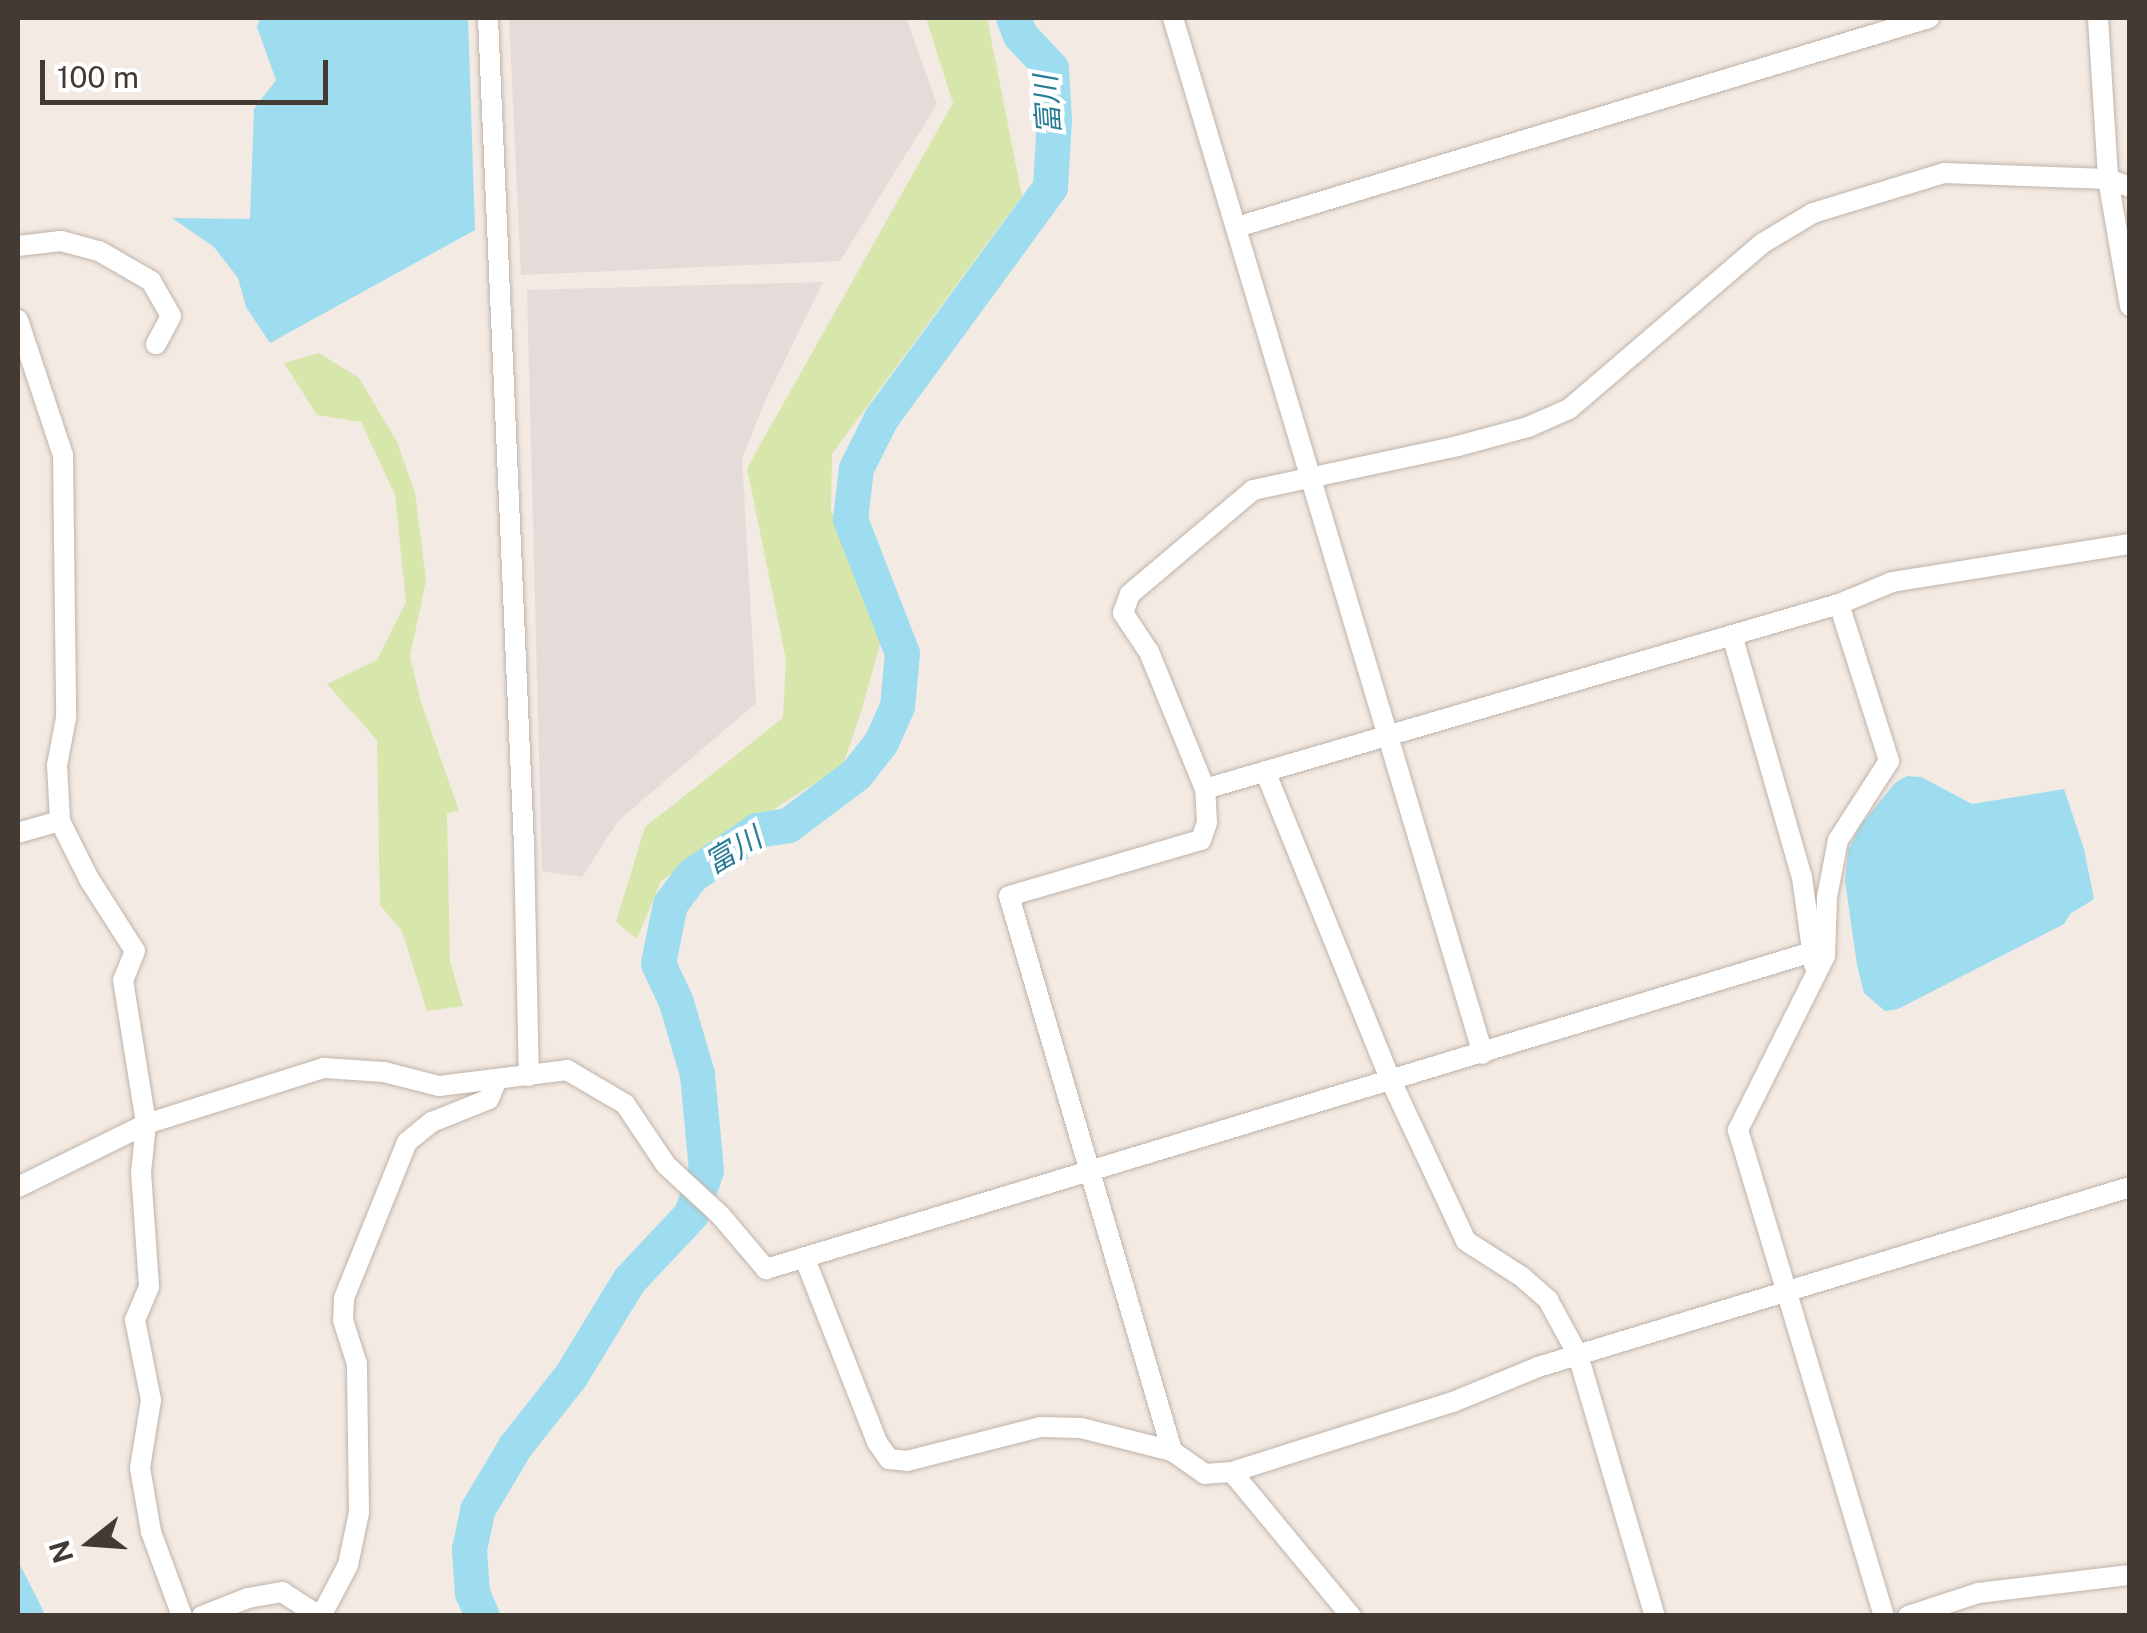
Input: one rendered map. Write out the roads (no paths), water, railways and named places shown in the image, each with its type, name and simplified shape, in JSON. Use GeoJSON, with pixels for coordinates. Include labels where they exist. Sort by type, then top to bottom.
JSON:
{"type":"FeatureCollection","features":[{"type":"Feature","properties":{"kind":"street"},"geometry":{"type":"LineString","coordinates":[[488,18],[524,846],[528,1076]]}},
{"type":"Feature","properties":{"kind":"street"},"geometry":{"type":"LineString","coordinates":[[1173,18],[1483,1054]]}},
{"type":"Feature","properties":{"kind":"street"},"geometry":{"type":"LineString","coordinates":[[1237,227],[1929,18]]}},
{"type":"Feature","properties":{"kind":"street"},"geometry":{"type":"LineString","coordinates":[[2098,18],[2108,179],[2130,306]]}},
{"type":"Feature","properties":{"kind":"street"},"geometry":{"type":"LineString","coordinates":[[1172,1451],[1008,896],[1201,840],[1207,823],[1205,789],[1149,652],[1123,614],[1130,594],[1253,490],[1493,437],[1568,409],[1763,243],[1814,213],[1912,179],[1944,173],[2108,179],[2130,186]]}},
{"type":"Feature","properties":{"kind":"street"},"geometry":{"type":"LineString","coordinates":[[18,246],[62,241],[98,251],[151,281],[170,316],[156,344]]}},
{"type":"Feature","properties":{"kind":"street"},"geometry":{"type":"LineString","coordinates":[[18,320],[63,455],[66,718],[57,765],[60,821],[88,879],[135,951],[124,980],[146,1124],[141,1157],[149,1287],[136,1320],[152,1400],[140,1468],[150,1532],[182,1616]]}},
{"type":"Feature","properties":{"kind":"street"},"geometry":{"type":"LineString","coordinates":[[1205,789],[1839,604],[1892,582],[2130,544]]}},
{"type":"Feature","properties":{"kind":"street"},"geometry":{"type":"LineString","coordinates":[[18,1187],[146,1124],[324,1068],[384,1072],[439,1086],[496,1082],[566,1070],[594,1082],[626,1104],[666,1165],[766,1269],[1483,1054],[1813,962],[1825,956],[1829,882],[1838,840],[1889,761],[1839,604]]}},
{"type":"Feature","properties":{"kind":"street"},"geometry":{"type":"LineString","coordinates":[[1732,635],[1802,877],[1813,962],[1738,1130],[1884,1616]]}},
{"type":"Feature","properties":{"kind":"street"},"geometry":{"type":"LineString","coordinates":[[1266,771],[1392,1083],[1466,1241],[1522,1276],[1548,1300],[1578,1354],[1655,1616]]}},
{"type":"Feature","properties":{"kind":"street"},"geometry":{"type":"LineString","coordinates":[[18,833],[60,821]]}},
{"type":"Feature","properties":{"kind":"street"},"geometry":{"type":"LineString","coordinates":[[202,1616],[248,1598],[282,1592],[320,1616],[348,1565],[359,1512],[357,1364],[342,1320],[344,1298],[406,1142],[432,1122],[488,1099],[496,1082]]}},
{"type":"Feature","properties":{"kind":"street"},"geometry":{"type":"LineString","coordinates":[[805,1259],[877,1442],[889,1459],[907,1461],[1040,1427],[1080,1428],[1172,1451],[1205,1474],[1232,1472],[1453,1402],[1578,1354],[2130,1188]]}},
{"type":"Feature","properties":{"kind":"street"},"geometry":{"type":"LineString","coordinates":[[1232,1472],[1350,1616]]}},
{"type":"Feature","properties":{"kind":"street"},"geometry":{"type":"LineString","coordinates":[[1908,1616],[1978,1593],[2130,1575]]}},
{"type":"Feature","properties":{"kind":"water"},"geometry":{"type":"Polygon","coordinates":[[[260,18],[468,18],[475,230],[270,343],[246,307],[238,278],[214,247],[172,218],[250,219],[254,109],[276,80],[257,27],[260,18]]]}},
{"type":"Feature","properties":{"kind":"water"},"geometry":{"type":"Polygon","coordinates":[[[1907,776],[1921,777],[1972,804],[2064,789],[2084,849],[2094,899],[2070,914],[2064,924],[1898,1009],[1885,1011],[1864,993],[1845,881],[1848,851],[1860,826],[1896,782],[1907,776]]]}},
{"type":"Feature","properties":{"kind":"water"},"geometry":{"type":"Polygon","coordinates":[[[18,1561],[39,1602],[45,1615],[18,1615],[18,1561]]]}},
{"type":"Feature","properties":{"kind":"waterway","name":"富川"},"geometry":{"type":"LineString","coordinates":[[482,1616],[472,1593],[469,1549],[477,1510],[515,1446],[571,1375],[629,1280],[691,1214],[706,1170],[697,1074],[676,1002],[658,963],[670,904],[692,875],[757,830],[788,825],[856,774],[881,742],[897,706],[902,653],[850,519],[856,468],[881,418],[1050,187],[1054,120],[1051,68],[1020,35],[1013,18]]}}]}
